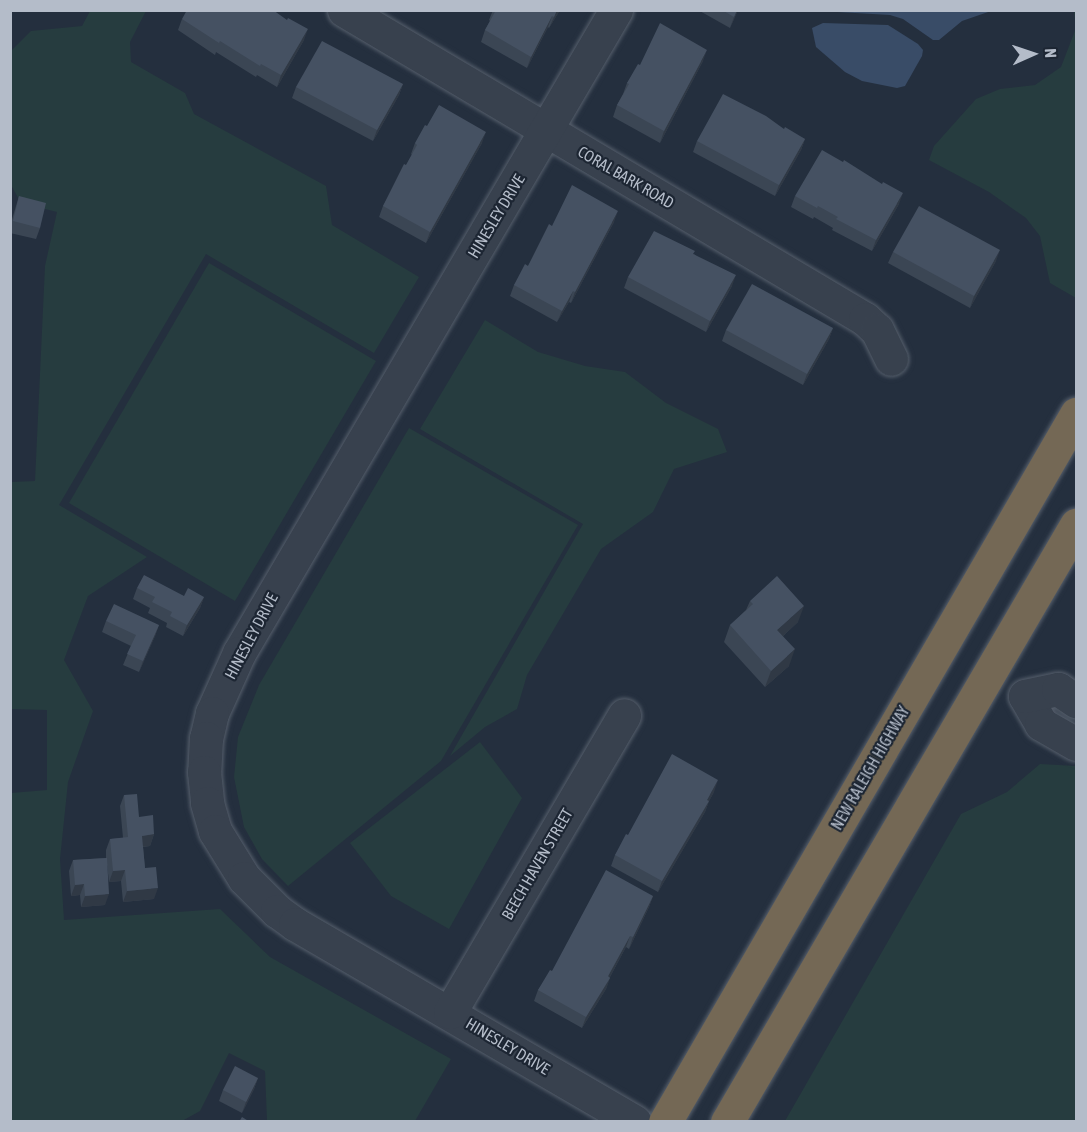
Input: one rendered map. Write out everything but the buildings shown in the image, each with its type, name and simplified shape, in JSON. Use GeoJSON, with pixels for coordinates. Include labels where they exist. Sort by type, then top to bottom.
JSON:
{"type":"FeatureCollection","features":[{"type":"Feature","properties":{"kind":"highway","name":"NEW RALEIGH HIGHWAY"},"geometry":{"type":"LineString","coordinates":[[665,1122],[1077,414]]}},
{"type":"Feature","properties":{"kind":"highway"},"geometry":{"type":"LineString","coordinates":[[727,1122],[1077,525]]}},
{"type":"Feature","properties":{"kind":"street","name":"CORAL BARK ROAD"},"geometry":{"type":"LineString","coordinates":[[344,10],[865,319],[877,330],[891,359]]}},
{"type":"Feature","properties":{"kind":"street","name":"HINESLEY DRIVE"},"geometry":{"type":"LineString","coordinates":[[616,10],[267,602],[212,713],[206,738],[207,803],[214,831],[244,878],[277,911],[295,924],[450,1012],[635,1122]]}},
{"type":"Feature","properties":{"kind":"street"},"geometry":{"type":"LineString","coordinates":[[989,675],[1025,696],[1041,724],[1077,744]]}},
{"type":"Feature","properties":{"kind":"street"},"geometry":{"type":"LineString","coordinates":[[1025,696],[1058,689],[1077,701]]}},
{"type":"Feature","properties":{"kind":"street","name":"BEECH HAVEN STREET"},"geometry":{"type":"LineString","coordinates":[[450,1012],[624,715]]}},
{"type":"Feature","properties":{"kind":"green space"},"geometry":{"type":"Polygon","coordinates":[[[90,11],[146,11],[130,42],[131,62],[185,93],[194,114],[326,186],[332,225],[419,277],[374,353],[206,254],[59,505],[147,557],[88,596],[64,660],[93,711],[68,782],[60,859],[64,920],[220,909],[270,957],[451,1059],[415,1121],[267,1121],[265,1071],[229,1053],[200,1111],[182,1121],[11,1121],[11,793],[47,790],[47,710],[11,709],[11,482],[35,481],[45,266],[57,212],[21,203],[11,185],[10,52],[31,31],[82,26],[90,11]]]}},
{"type":"Feature","properties":{"kind":"green space"},"geometry":{"type":"Polygon","coordinates":[[[1076,28],[1076,298],[1050,283],[1040,236],[1026,218],[989,192],[929,160],[934,146],[976,99],[1000,89],[1035,85],[1061,67],[1076,28]]]}},
{"type":"Feature","properties":{"kind":"green space"},"geometry":{"type":"Polygon","coordinates":[[[209,263],[376,361],[235,601],[69,503],[209,263]]]}},
{"type":"Feature","properties":{"kind":"green space"},"geometry":{"type":"Polygon","coordinates":[[[485,320],[538,352],[585,366],[625,372],[666,403],[718,429],[727,452],[674,469],[653,512],[601,549],[527,675],[517,709],[485,727],[450,756],[583,524],[420,429],[485,320]]]}},
{"type":"Feature","properties":{"kind":"green space"},"geometry":{"type":"Polygon","coordinates":[[[409,428],[578,525],[441,761],[288,886],[262,859],[244,827],[234,777],[238,737],[259,685],[409,428]]]}},
{"type":"Feature","properties":{"kind":"green space"},"geometry":{"type":"Polygon","coordinates":[[[480,742],[522,798],[449,929],[391,896],[350,843],[480,742]]]}},
{"type":"Feature","properties":{"kind":"green space"},"geometry":{"type":"Polygon","coordinates":[[[1040,764],[1076,766],[1076,1121],[785,1121],[961,814],[1007,792],[1040,764]]]}},
{"type":"Feature","properties":{"kind":"water"},"geometry":{"type":"Polygon","coordinates":[[[820,11],[991,11],[962,21],[939,40],[933,40],[903,19],[890,15],[820,11]]]}},
{"type":"Feature","properties":{"kind":"water"},"geometry":{"type":"Polygon","coordinates":[[[823,23],[888,25],[918,44],[923,50],[922,56],[905,86],[897,88],[862,81],[845,72],[816,47],[812,28],[823,23]]]}}]}
